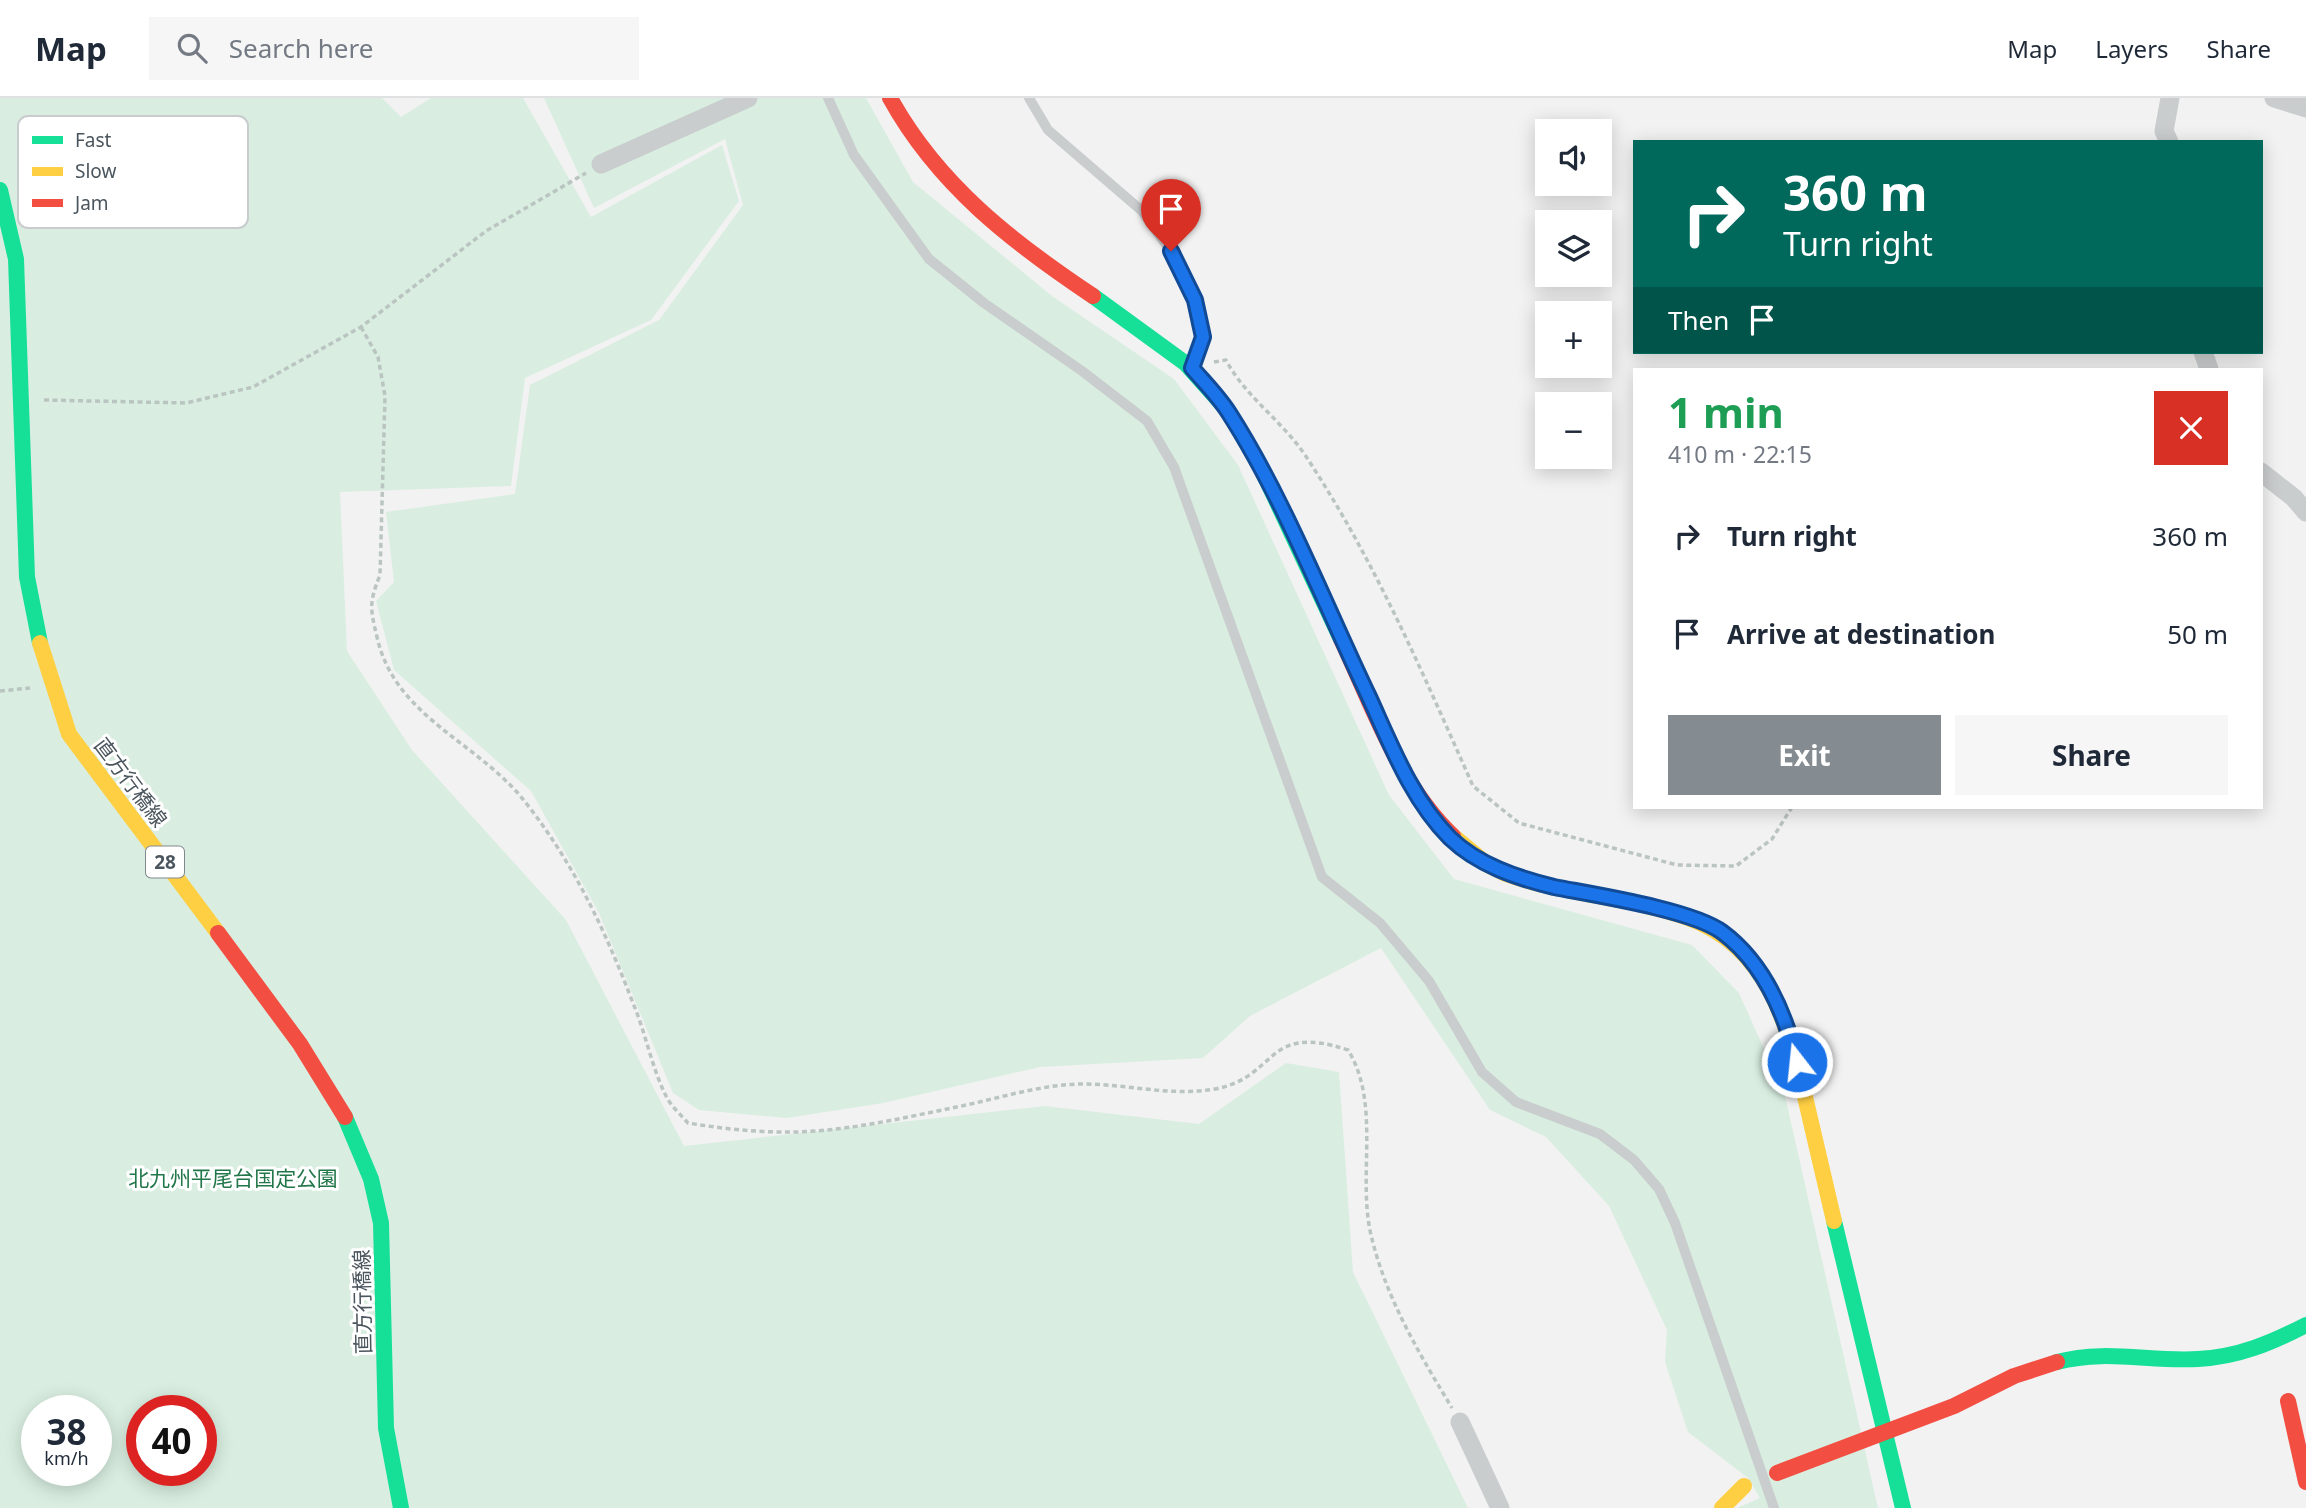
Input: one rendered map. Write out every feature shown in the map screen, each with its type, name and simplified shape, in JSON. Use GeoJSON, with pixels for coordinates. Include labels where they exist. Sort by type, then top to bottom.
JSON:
{"type":"FeatureCollection","features":[{"type":"Feature","properties":{"kind":"street"},"geometry":{"type":"LineString","coordinates":[[601,164],[748,98]]}},
{"type":"Feature","properties":{"kind":"street"},"geometry":{"type":"LineString","coordinates":[[890,98],[898,115],[934,167],[978,213],[1043,263],[1160,341],[1192,368],[1227,410],[1255,457],[1394,752],[1424,808],[1451,839],[1491,867],[1524,878],[1669,912],[1720,930],[1748,955],[1769,987],[1790,1036],[1903,1508]]}},
{"type":"Feature","properties":{"kind":"street"},"geometry":{"type":"LineString","coordinates":[[2168,140],[2164,131],[2170,98]]}},
{"type":"Feature","properties":{"kind":"street"},"geometry":{"type":"LineString","coordinates":[[2274,98],[2306,108]]}},
{"type":"Feature","properties":{"kind":"street","name":"直方行橋線"},"geometry":{"type":"LineString","coordinates":[[0,190],[9,219],[16,259],[27,577],[33,625],[49,683],[69,734],[300,1044],[335,1097],[362,1149],[377,1202],[383,1250],[384,1414],[389,1472],[401,1508]]}},
{"type":"Feature","properties":{"kind":"street"},"geometry":{"type":"LineString","coordinates":[[2263,474],[2294,498],[2306,512]]}},
{"type":"Feature","properties":{"kind":"street"},"geometry":{"type":"LineString","coordinates":[[1777,1473],[1954,1406],[2014,1376],[2061,1361],[2117,1354],[2198,1359],[2258,1349],[2306,1325]]}},
{"type":"Feature","properties":{"kind":"street"},"geometry":{"type":"LineString","coordinates":[[2288,1401],[2306,1482]]}},
{"type":"Feature","properties":{"kind":"street"},"geometry":{"type":"LineString","coordinates":[[1460,1422],[1500,1508]]}},
{"type":"Feature","properties":{"kind":"street"},"geometry":{"type":"LineString","coordinates":[[1722,1508],[1744,1486]]}},
{"type":"Feature","properties":{"kind":"lane"},"geometry":{"type":"LineString","coordinates":[[828,98],[854,155],[929,259],[984,303],[1082,371],[1147,421],[1174,467],[1322,877],[1380,923],[1429,981],[1482,1072],[1516,1102],[1600,1134],[1634,1160],[1660,1188],[1675,1223],[1774,1508]]}},
{"type":"Feature","properties":{"kind":"lane"},"geometry":{"type":"LineString","coordinates":[[1029,98],[1048,130],[1142,211],[1171,251],[1195,300],[1203,337],[1192,368]]}},
{"type":"Feature","properties":{"kind":"path"},"geometry":{"type":"LineString","coordinates":[[21,400],[186,403],[253,387],[361,327],[486,231],[601,164]]}},
{"type":"Feature","properties":{"kind":"path"},"geometry":{"type":"LineString","coordinates":[[361,327],[378,357],[385,396],[380,575],[370,601],[378,645],[388,673],[403,694],[450,737],[489,762],[552,836],[578,876],[615,959],[668,1100],[688,1123],[785,1132],[856,1125],[1036,1089],[1078,1084],[1173,1093],[1206,1090],[1242,1079],[1285,1045],[1305,1040],[1348,1050],[1359,1067],[1366,1119],[1366,1170],[1371,1237],[1414,1345],[1460,1422]]}},
{"type":"Feature","properties":{"kind":"path"},"geometry":{"type":"LineString","coordinates":[[1192,368],[1226,360],[1236,380],[1306,455],[1373,567],[1473,786],[1489,802],[1519,823],[1676,865],[1725,867],[1745,861],[1772,839],[1791,809]]}},
{"type":"Feature","properties":{"kind":"path"},"geometry":{"type":"LineString","coordinates":[[0,691],[25,690],[49,683]]}},
{"type":"Feature","properties":{"kind":"green space","name":"北九州平尾台国定公園"},"geometry":{"type":"Polygon","coordinates":[[[0,98],[382,98],[401,117],[431,98],[523,98],[591,217],[722,145],[739,201],[651,320],[525,378],[511,486],[340,492],[347,651],[412,750],[566,920],[684,1146],[1045,1106],[1199,1124],[1286,1063],[1339,1072],[1353,1272],[1468,1508],[0,1508],[0,98]]]}},
{"type":"Feature","properties":{"kind":"green space"},"geometry":{"type":"Polygon","coordinates":[[[544,98],[866,98],[913,182],[1052,296],[1174,379],[1238,465],[1389,795],[1454,879],[1692,945],[1739,993],[1785,1096],[1878,1508],[1737,1508],[1760,1498],[1748,1478],[1688,1432],[1665,1362],[1667,1330],[1609,1206],[1546,1137],[1490,1110],[1381,948],[1250,1016],[1203,1058],[1040,1067],[883,1103],[787,1118],[699,1110],[673,1093],[599,913],[531,791],[394,670],[376,601],[394,582],[386,512],[515,494],[530,385],[659,320],[743,205],[725,139],[594,208],[544,98]]]}},
{"type":"Feature","properties":{"kind":"traffic: fast"},"geometry":{"type":"LineString","coordinates":[[0,190],[16,259],[27,577],[40,643]]}},
{"type":"Feature","properties":{"kind":"traffic: fast"},"geometry":{"type":"LineString","coordinates":[[1093,296],[1185,363],[1228,411],[1261,468],[1341,639]]}},
{"type":"Feature","properties":{"kind":"traffic: fast"},"geometry":{"type":"LineString","coordinates":[[345,1117],[371,1179],[381,1223],[386,1428],[401,1508]]}},
{"type":"Feature","properties":{"kind":"traffic: fast"},"geometry":{"type":"LineString","coordinates":[[1834,1221],[1903,1508]]}},
{"type":"Feature","properties":{"kind":"traffic: fast"},"geometry":{"type":"LineString","coordinates":[[2057,1362],[2093,1356],[2213,1358],[2254,1348],[2306,1325]]}},
{"type":"Feature","properties":{"kind":"traffic: slow"},"geometry":{"type":"LineString","coordinates":[[40,643],[69,734],[218,933]]}},
{"type":"Feature","properties":{"kind":"traffic: slow"},"geometry":{"type":"LineString","coordinates":[[1453,836],[1488,865],[1506,874],[1688,918],[1715,931],[1738,948],[1756,968],[1782,1018],[1799,1073],[1834,1221]]}},
{"type":"Feature","properties":{"kind":"traffic: slow"},"geometry":{"type":"LineString","coordinates":[[1722,1508],[1744,1486]]}},
{"type":"Feature","properties":{"kind":"traffic: jam"},"geometry":{"type":"LineString","coordinates":[[890,98],[909,129],[954,185],[1006,233],[1093,296]]}},
{"type":"Feature","properties":{"kind":"traffic: jam"},"geometry":{"type":"LineString","coordinates":[[1341,639],[1402,769],[1434,816],[1453,836]]}},
{"type":"Feature","properties":{"kind":"traffic: jam"},"geometry":{"type":"LineString","coordinates":[[218,933],[300,1044],[345,1117]]}},
{"type":"Feature","properties":{"kind":"traffic: jam"},"geometry":{"type":"LineString","coordinates":[[1777,1473],[1954,1406],[2014,1376],[2057,1362]]}},
{"type":"Feature","properties":{"kind":"traffic: jam"},"geometry":{"type":"LineString","coordinates":[[2288,1401],[2306,1482]]}},
{"type":"Feature","properties":{"kind":"route"},"geometry":{"type":"LineString","coordinates":[[1171,251],[1195,300],[1203,337],[1192,368],[1227,410],[1255,457],[1394,752],[1424,808],[1451,839],[1491,867],[1535,882],[1669,912],[1720,930],[1748,955],[1769,987],[1790,1036],[1797,1062]]}}]}
